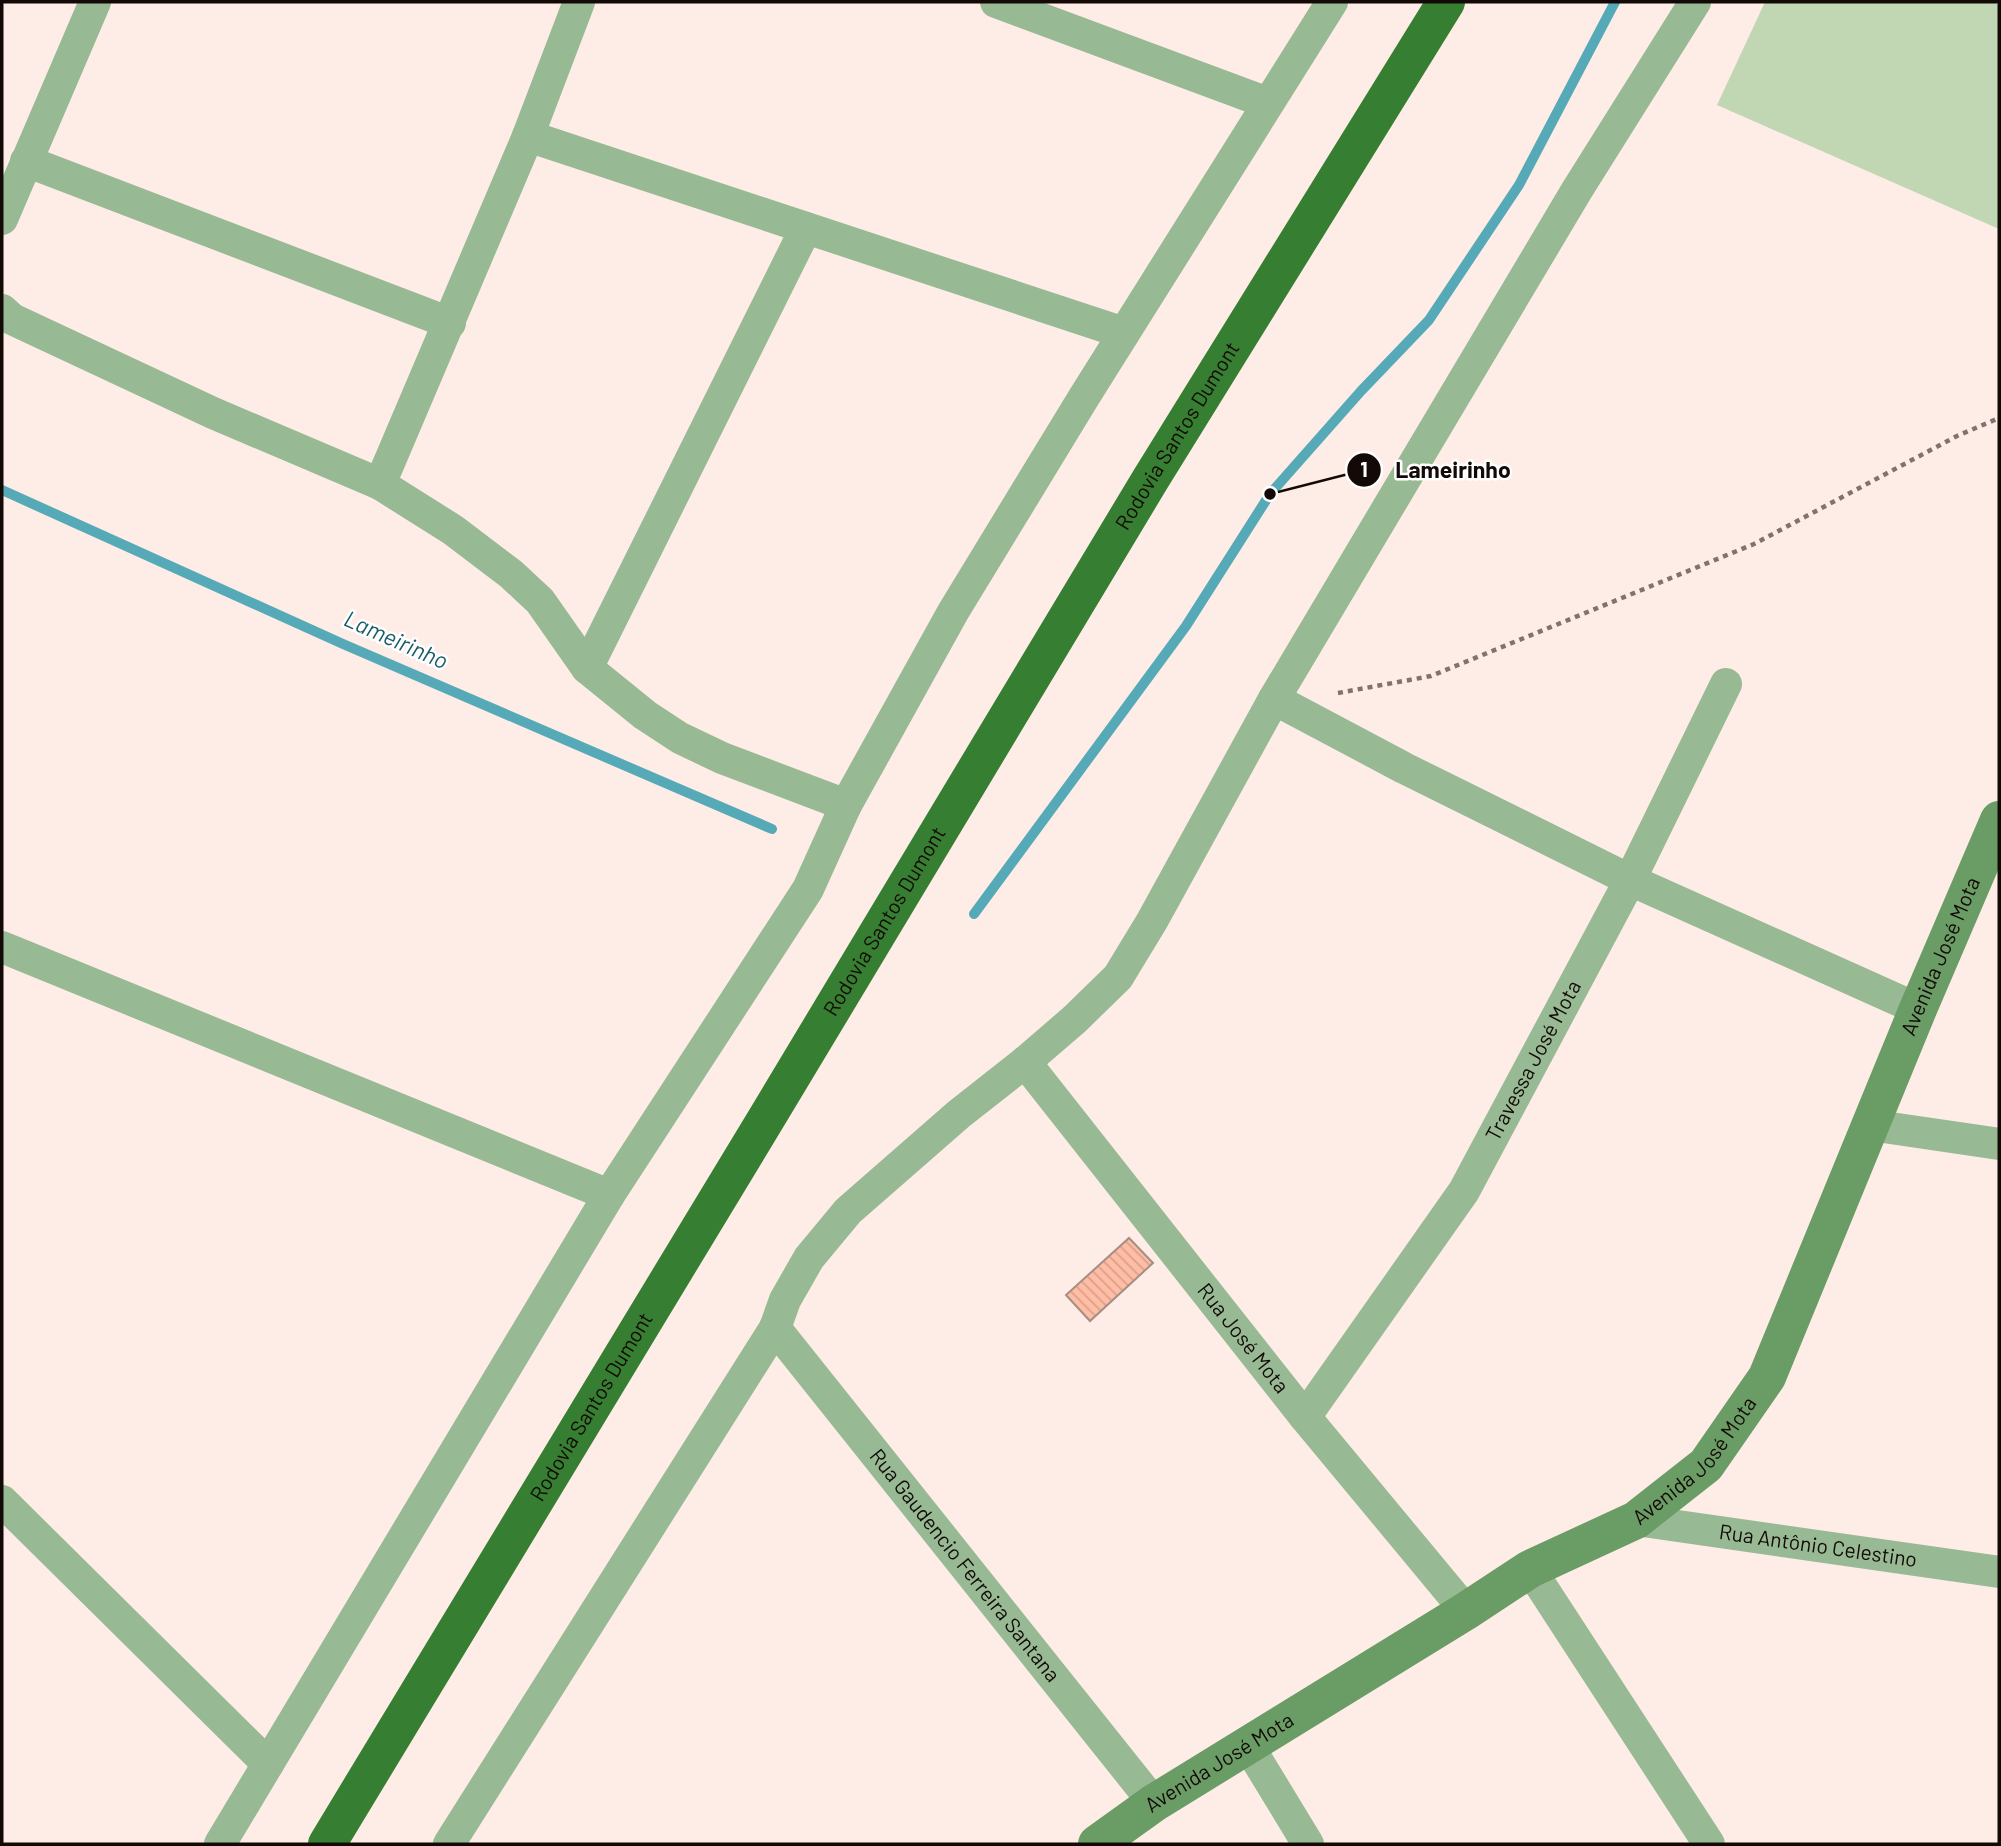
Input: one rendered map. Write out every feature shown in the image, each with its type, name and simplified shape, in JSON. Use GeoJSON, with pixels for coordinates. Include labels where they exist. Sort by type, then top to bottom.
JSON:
{"type":"FeatureCollection","features":[{"type":"Feature","properties":{"kind":"highway","name":"Rodovia Santos Dumont"},"geometry":{"type":"LineString","coordinates":[[327,1844],[1143,492],[1446,2]]}},
{"type":"Feature","properties":{"kind":"main road","name":"Avenida José Mota"},"geometry":{"type":"LineString","coordinates":[[1097,1844],[1154,1803],[1248,1747],[1530,1569],[1636,1520],[1706,1465],[1767,1377],[1918,1009],[1999,820]]}},
{"type":"Feature","properties":{"kind":"street"},"geometry":{"type":"LineString","coordinates":[[2,219],[95,2]]}},
{"type":"Feature","properties":{"kind":"street"},"geometry":{"type":"LineString","coordinates":[[380,484],[528,136],[579,2]]}},
{"type":"Feature","properties":{"kind":"street"},"geometry":{"type":"LineString","coordinates":[[996,2],[1268,103]]}},
{"type":"Feature","properties":{"kind":"street"},"geometry":{"type":"LineString","coordinates":[[220,1844],[609,1195],[808,889],[846,805],[953,612],[1332,2]]}},
{"type":"Feature","properties":{"kind":"street"},"geometry":{"type":"LineString","coordinates":[[449,1844],[775,1328],[785,1300],[809,1258],[848,1211],[959,1114],[1075,1019],[1118,977],[1274,699],[1577,190],[1695,2]]}},
{"type":"Feature","properties":{"kind":"street"},"geometry":{"type":"LineString","coordinates":[[528,136],[1124,333]]}},
{"type":"Feature","properties":{"kind":"street"},"geometry":{"type":"LineString","coordinates":[[26,161],[450,323]]}},
{"type":"Feature","properties":{"kind":"street"},"geometry":{"type":"LineString","coordinates":[[587,668],[806,228]]}},
{"type":"Feature","properties":{"kind":"street"},"geometry":{"type":"LineString","coordinates":[[2,310],[12,319],[213,413],[380,484],[453,530],[511,574],[540,601],[587,668],[636,709],[680,738],[722,758],[846,805]]}},
{"type":"Feature","properties":{"kind":"street","name":"Travessa José Mota"},"geometry":{"type":"LineString","coordinates":[[1305,1417],[1464,1191],[1630,880],[1726,684]]}},
{"type":"Feature","properties":{"kind":"street"},"geometry":{"type":"LineString","coordinates":[[1274,699],[1404,768],[1630,880],[1918,1009]]}},
{"type":"Feature","properties":{"kind":"street"},"geometry":{"type":"LineString","coordinates":[[2,947],[609,1195]]}},
{"type":"Feature","properties":{"kind":"street","name":"Rua José Mota"},"geometry":{"type":"LineString","coordinates":[[1025,1062],[1305,1417],[1466,1611]]}},
{"type":"Feature","properties":{"kind":"street"},"geometry":{"type":"LineString","coordinates":[[1870,1125],[1999,1143]]}},
{"type":"Feature","properties":{"kind":"street","name":"Rua Gaudencio Ferreira Santana"},"geometry":{"type":"LineString","coordinates":[[775,1328],[1154,1803]]}},
{"type":"Feature","properties":{"kind":"street"},"geometry":{"type":"LineString","coordinates":[[2,1501],[268,1764]]}},
{"type":"Feature","properties":{"kind":"street","name":"Rua Antônio Celestino"},"geometry":{"type":"LineString","coordinates":[[1636,1520],[1999,1572]]}},
{"type":"Feature","properties":{"kind":"street"},"geometry":{"type":"LineString","coordinates":[[1530,1569],[1709,1844]]}},
{"type":"Feature","properties":{"kind":"street"},"geometry":{"type":"LineString","coordinates":[[1248,1747],[1308,1844]]}},
{"type":"Feature","properties":{"kind":"path"},"geometry":{"type":"LineString","coordinates":[[1335,694],[1431,676],[1754,544],[1957,436],[1999,418]]}},
{"type":"Feature","properties":{"kind":"green space"},"geometry":{"type":"Polygon","coordinates":[[[1765,2],[1993,2],[1999,5],[1999,229],[1717,105],[1765,2]]]}},
{"type":"Feature","properties":{"kind":"building"},"geometry":{"type":"Polygon","coordinates":[[[1129,1238],[1153,1263],[1090,1321],[1066,1295],[1129,1238]]]}},
{"type":"Feature","properties":{"kind":"waterway","name":"Lameirinho"},"geometry":{"type":"LineString","coordinates":[[974,914],[1186,626],[1270,494],[1361,391],[1429,320],[1519,185],[1615,2]]}},
{"type":"Feature","properties":{"kind":"waterway","name":"Lameirinho"},"geometry":{"type":"LineString","coordinates":[[2,490],[343,644],[772,829]]}},
{"type":"Feature","properties":{"kind":"place","name":"Lameirinho"},"geometry":{"type":"Point","coordinates":[1270,494]}}]}
